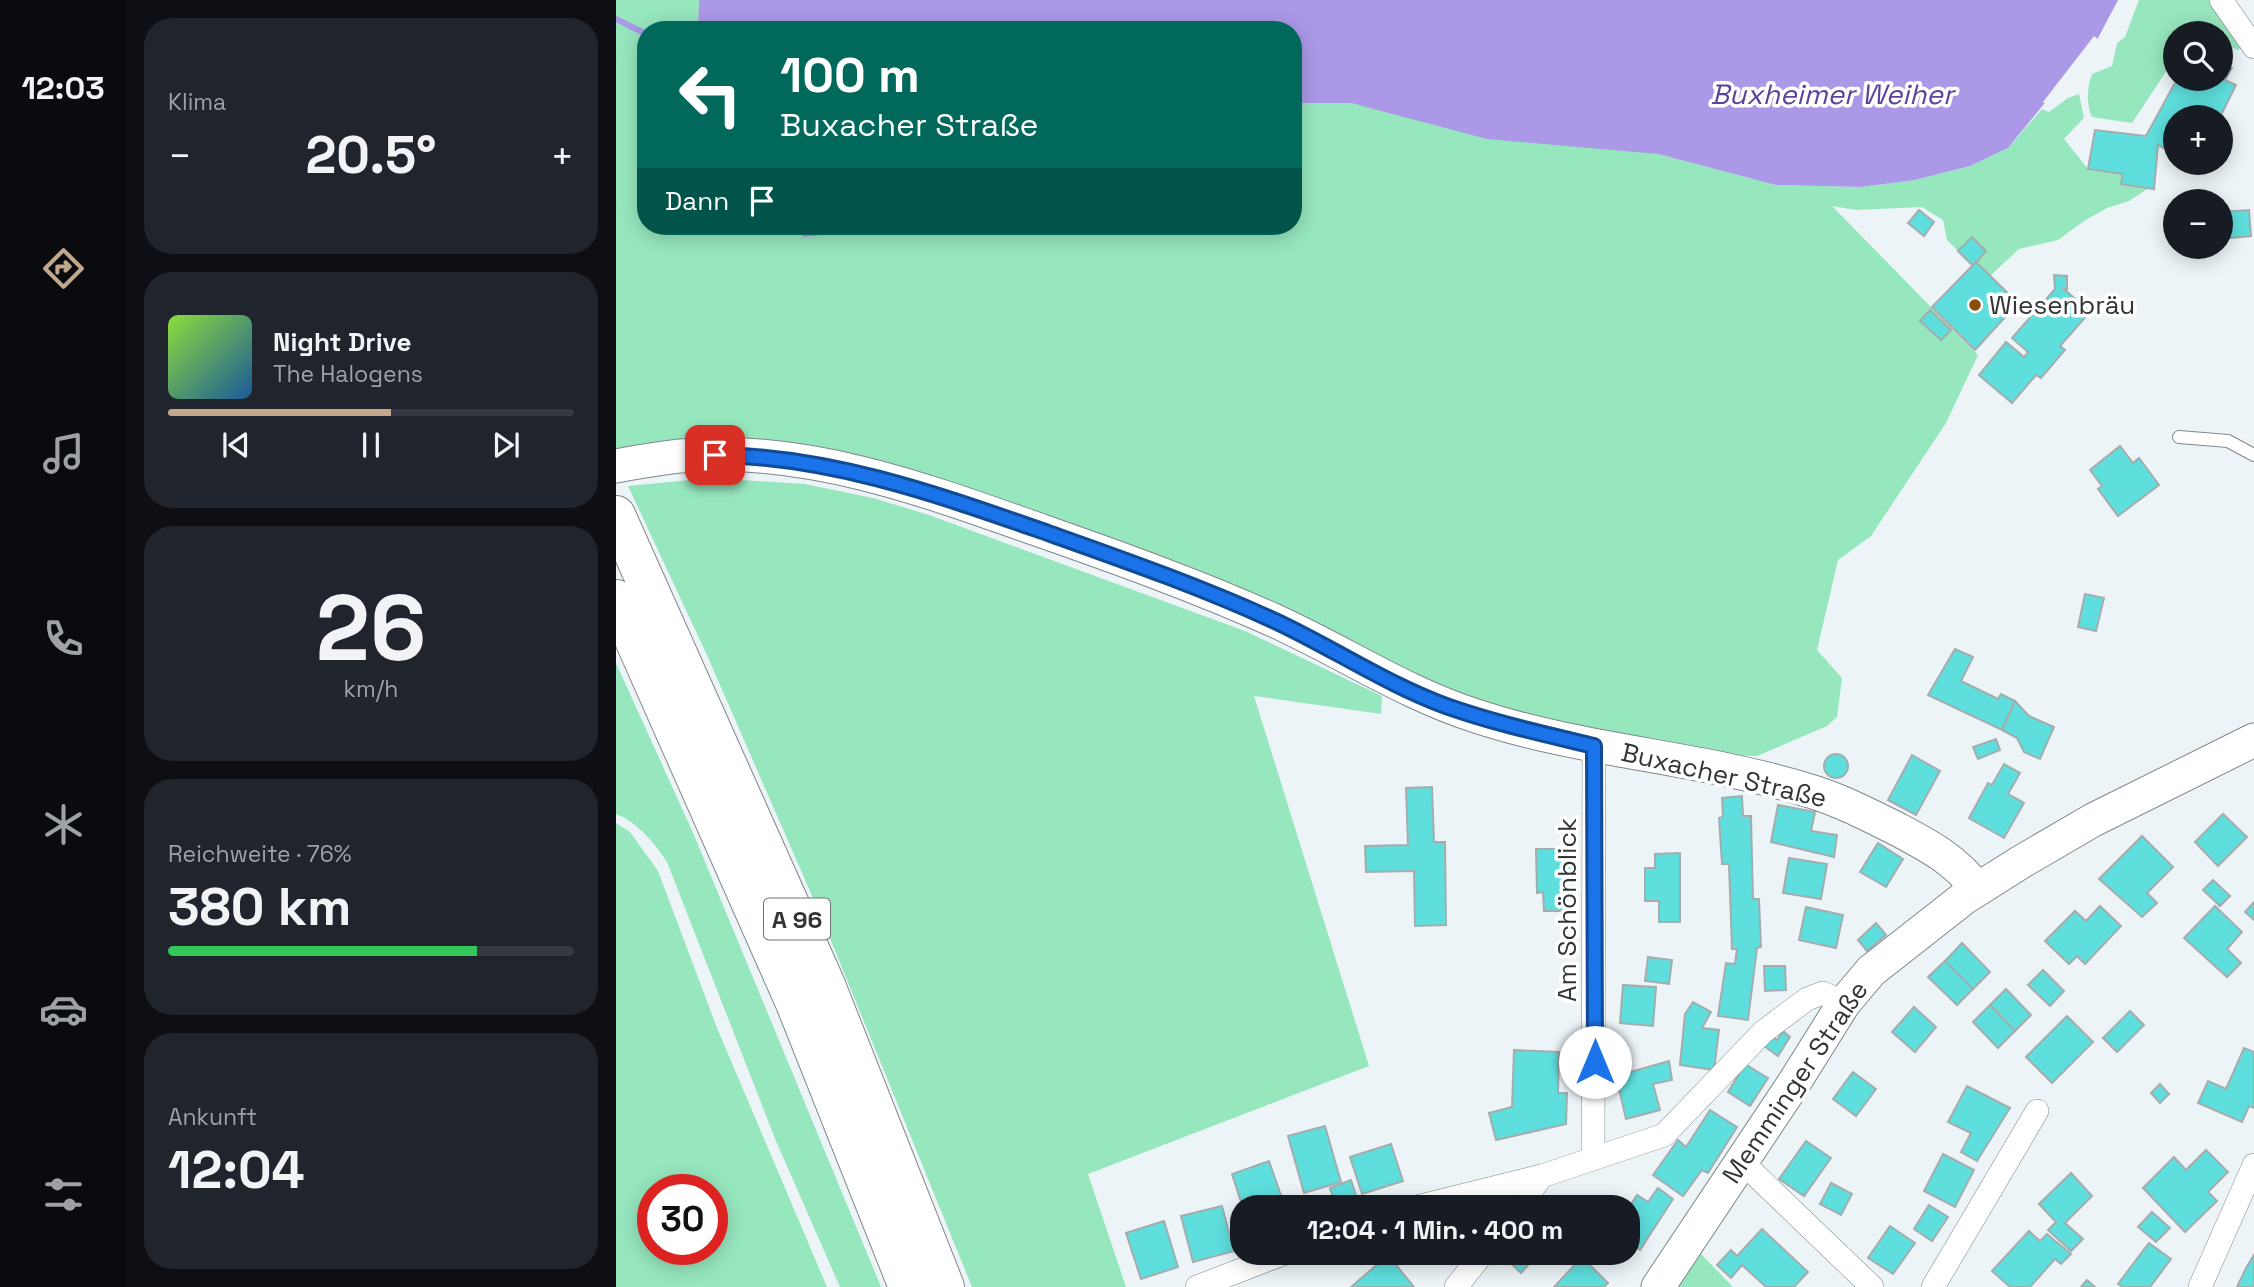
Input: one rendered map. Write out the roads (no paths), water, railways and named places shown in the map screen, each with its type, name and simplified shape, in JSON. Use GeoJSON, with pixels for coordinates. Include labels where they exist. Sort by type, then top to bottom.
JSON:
{"type":"FeatureCollection","features":[{"type":"Feature","properties":{"kind":"highway","name":"A 96"},"geometry":{"type":"LineString","coordinates":[[616,515],[826,985],[945,1287]]}},
{"type":"Feature","properties":{"kind":"highway","name":"A 96"},"geometry":{"type":"LineString","coordinates":[[616,599],[795,1003],[908,1287]]}},
{"type":"Feature","properties":{"kind":"street"},"geometry":{"type":"LineString","coordinates":[[2221,0],[2254,47]]}},
{"type":"Feature","properties":{"kind":"street","name":"Buxacher Straße"},"geometry":{"type":"LineString","coordinates":[[616,466],[696,454],[733,455],[829,466],[884,479],[1052,535],[1208,593],[1276,621],[1405,689],[1445,706],[1500,723],[1594,746],[1814,792],[1873,817],[1946,856],[1963,869],[1977,889]]}},
{"type":"Feature","properties":{"kind":"street","name":"Memminger Straße"},"geometry":{"type":"LineString","coordinates":[[1657,1287],[1861,980],[1977,889],[2093,820],[2254,740]]}},
{"type":"Feature","properties":{"kind":"street","name":"Am Schönblick"},"geometry":{"type":"LineString","coordinates":[[1593,1158],[1596,957],[1594,746]]}},
{"type":"Feature","properties":{"kind":"street"},"geometry":{"type":"LineString","coordinates":[[1465,1195],[1542,1176],[1645,1142],[1671,1130],[1743,1051],[1807,999],[1823,993],[1844,1003]]}},
{"type":"Feature","properties":{"kind":"street"},"geometry":{"type":"LineString","coordinates":[[1933,1287],[2037,1111]]}},
{"type":"Feature","properties":{"kind":"street"},"geometry":{"type":"LineString","coordinates":[[1742,1162],[1872,1287]]}},
{"type":"Feature","properties":{"kind":"street"},"geometry":{"type":"LineString","coordinates":[[2200,1287],[2254,1165]]}},
{"type":"Feature","properties":{"kind":"street"},"geometry":{"type":"LineString","coordinates":[[1528,1195],[1542,1176]]}},
{"type":"Feature","properties":{"kind":"street"},"geometry":{"type":"LineString","coordinates":[[1197,1287],[1225,1281],[1259,1265]]}},
{"type":"Feature","properties":{"kind":"street"},"geometry":{"type":"LineString","coordinates":[[1456,1287],[1473,1265]]}},
{"type":"Feature","properties":{"kind":"lane"},"geometry":{"type":"LineString","coordinates":[[2179,437],[2228,441],[2254,455]]}},
{"type":"Feature","properties":{"kind":"water","name":"Buxheimer Weiher"},"geometry":{"type":"Polygon","coordinates":[[[699,0],[2118,0],[2098,38],[2008,148],[1970,166],[1915,180],[1861,187],[1776,185],[1658,154],[1487,139],[1351,103],[1302,103],[1302,21],[698,21],[699,0]]]}},
{"type":"Feature","properties":{"kind":"waterway"},"geometry":{"type":"LineString","coordinates":[[616,19],[637,30]]}},
{"type":"Feature","properties":{"kind":"place","name":"Wiesenbräu"},"geometry":{"type":"Point","coordinates":[1975,305]}}]}
